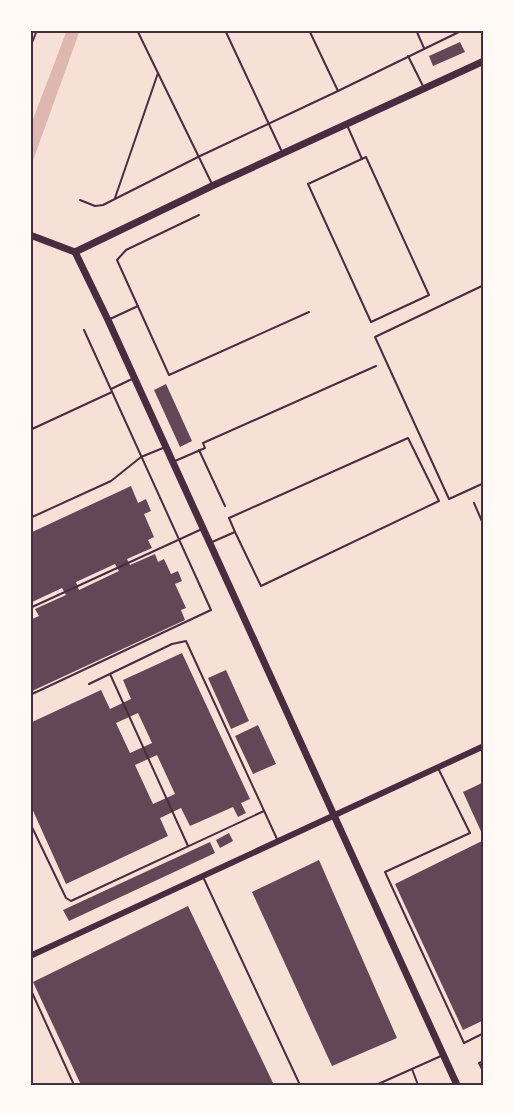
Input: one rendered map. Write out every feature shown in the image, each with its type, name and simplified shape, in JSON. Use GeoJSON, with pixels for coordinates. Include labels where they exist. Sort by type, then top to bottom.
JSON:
{"type":"FeatureCollection","features":[{"type":"Feature","properties":{"kind":"main road"},"geometry":{"type":"LineString","coordinates":[[75,252],[212,186],[484,61]]}},
{"type":"Feature","properties":{"kind":"main road"},"geometry":{"type":"LineString","coordinates":[[30,235],[75,252],[135,378],[457,1085]]}},
{"type":"Feature","properties":{"kind":"street"},"geometry":{"type":"LineString","coordinates":[[30,956],[484,746]]}},
{"type":"Feature","properties":{"kind":"lane"},"geometry":{"type":"LineString","coordinates":[[30,48],[37,30]]}},
{"type":"Feature","properties":{"kind":"lane"},"geometry":{"type":"LineString","coordinates":[[137,30],[212,186]]}},
{"type":"Feature","properties":{"kind":"lane"},"geometry":{"type":"LineString","coordinates":[[225,30],[283,154]]}},
{"type":"Feature","properties":{"kind":"lane"},"geometry":{"type":"LineString","coordinates":[[309,30],[338,91]]}},
{"type":"Feature","properties":{"kind":"lane"},"geometry":{"type":"LineString","coordinates":[[416,30],[424,48]]}},
{"type":"Feature","properties":{"kind":"lane"},"geometry":{"type":"LineString","coordinates":[[80,200],[98,206],[115,199],[463,30]]}},
{"type":"Feature","properties":{"kind":"lane"},"geometry":{"type":"LineString","coordinates":[[408,56],[424,88]]}},
{"type":"Feature","properties":{"kind":"lane"},"geometry":{"type":"LineString","coordinates":[[115,199],[158,73]]}},
{"type":"Feature","properties":{"kind":"lane"},"geometry":{"type":"LineString","coordinates":[[347,125],[362,159]]}},
{"type":"Feature","properties":{"kind":"lane"},"geometry":{"type":"LineString","coordinates":[[366,157],[429,295],[371,322],[308,184],[362,159],[366,157]]}},
{"type":"Feature","properties":{"kind":"lane"},"geometry":{"type":"LineString","coordinates":[[199,215],[126,250],[119,256],[118,262],[169,375],[309,312]]}},
{"type":"Feature","properties":{"kind":"lane"},"geometry":{"type":"LineString","coordinates":[[484,285],[375,337],[449,499],[484,483]]}},
{"type":"Feature","properties":{"kind":"lane"},"geometry":{"type":"LineString","coordinates":[[108,320],[138,306]]}},
{"type":"Feature","properties":{"kind":"lane"},"geometry":{"type":"LineString","coordinates":[[30,695],[211,610],[84,330]]}},
{"type":"Feature","properties":{"kind":"lane"},"geometry":{"type":"LineString","coordinates":[[173,462],[205,448],[203,443],[376,366]]}},
{"type":"Feature","properties":{"kind":"lane"},"geometry":{"type":"LineString","coordinates":[[30,430],[135,378]]}},
{"type":"Feature","properties":{"kind":"lane"},"geometry":{"type":"LineString","coordinates":[[408,438],[439,501],[261,586],[235,532],[229,518],[408,438]]}},
{"type":"Feature","properties":{"kind":"lane"},"geometry":{"type":"LineString","coordinates":[[30,518],[111,481],[141,457],[166,446]]}},
{"type":"Feature","properties":{"kind":"lane"},"geometry":{"type":"LineString","coordinates":[[199,450],[225,507]]}},
{"type":"Feature","properties":{"kind":"lane"},"geometry":{"type":"LineString","coordinates":[[474,503],[484,526]]}},
{"type":"Feature","properties":{"kind":"lane"},"geometry":{"type":"LineString","coordinates":[[30,608],[203,528]]}},
{"type":"Feature","properties":{"kind":"lane"},"geometry":{"type":"LineString","coordinates":[[210,543],[235,532]]}},
{"type":"Feature","properties":{"kind":"lane"},"geometry":{"type":"LineString","coordinates":[[89,684],[172,644],[186,641],[279,841]]}},
{"type":"Feature","properties":{"kind":"lane"},"geometry":{"type":"LineString","coordinates":[[110,674],[188,846]]}},
{"type":"Feature","properties":{"kind":"lane"},"geometry":{"type":"LineString","coordinates":[[438,768],[470,833],[385,872],[464,1043],[484,1034]]}},
{"type":"Feature","properties":{"kind":"lane"},"geometry":{"type":"LineString","coordinates":[[30,823],[66,898],[71,901],[264,811]]}},
{"type":"Feature","properties":{"kind":"lane"},"geometry":{"type":"LineString","coordinates":[[202,876],[300,1085]]}},
{"type":"Feature","properties":{"kind":"lane"},"geometry":{"type":"LineString","coordinates":[[30,988],[74,1085]]}},
{"type":"Feature","properties":{"kind":"lane"},"geometry":{"type":"LineString","coordinates":[[376,1085],[443,1055]]}},
{"type":"Feature","properties":{"kind":"lane"},"geometry":{"type":"LineString","coordinates":[[484,1061],[479,1063],[484,1073]]}},
{"type":"Feature","properties":{"kind":"lane"},"geometry":{"type":"LineString","coordinates":[[411,1069],[418,1085]]}},
{"type":"Feature","properties":{"kind":"shaded area"},"geometry":{"type":"Polygon","coordinates":[[[67,30],[80,30],[30,169],[30,127],[67,30]]]}},
{"type":"Feature","properties":{"kind":"building"},"geometry":{"type":"Polygon","coordinates":[[[460,42],[465,52],[433,66],[429,56],[460,42]]]}},
{"type":"Feature","properties":{"kind":"building"},"geometry":{"type":"Polygon","coordinates":[[[166,384],[192,441],[180,447],[154,390],[166,384]]]}},
{"type":"Feature","properties":{"kind":"building"},"geometry":{"type":"Polygon","coordinates":[[[131,486],[138,503],[146,499],[151,511],[144,514],[154,537],[148,540],[152,548],[127,559],[130,565],[155,554],[158,562],[164,559],[171,574],[178,571],[182,581],[175,584],[186,608],[181,610],[185,620],[30,692],[30,620],[39,616],[35,609],[66,595],[62,588],[30,603],[30,533],[131,486]],[[115,564],[76,582],[79,590],[119,571],[115,564]]]}},
{"type":"Feature","properties":{"kind":"building"},"geometry":{"type":"Polygon","coordinates":[[[182,653],[250,799],[241,803],[246,813],[238,817],[233,807],[190,826],[181,808],[160,818],[168,836],[66,884],[30,804],[30,723],[101,690],[110,709],[131,699],[123,680],[182,653]],[[138,713],[116,723],[130,753],[152,743],[138,713]],[[157,755],[135,765],[153,804],[175,794],[157,755]]]}},
{"type":"Feature","properties":{"kind":"building"},"geometry":{"type":"Polygon","coordinates":[[[226,670],[249,721],[231,729],[208,678],[226,670]]]}},
{"type":"Feature","properties":{"kind":"building"},"geometry":{"type":"Polygon","coordinates":[[[258,725],[276,764],[253,774],[235,736],[258,725]]]}},
{"type":"Feature","properties":{"kind":"building"},"geometry":{"type":"Polygon","coordinates":[[[484,782],[484,838],[463,792],[484,782]]]}},
{"type":"Feature","properties":{"kind":"building"},"geometry":{"type":"Polygon","coordinates":[[[229,833],[233,841],[220,848],[216,840],[229,833]]]}},
{"type":"Feature","properties":{"kind":"building"},"geometry":{"type":"Polygon","coordinates":[[[484,840],[484,1020],[463,1030],[395,884],[484,840]]]}},
{"type":"Feature","properties":{"kind":"building"},"geometry":{"type":"Polygon","coordinates":[[[210,842],[215,853],[69,921],[63,910],[210,842]]]}},
{"type":"Feature","properties":{"kind":"building"},"geometry":{"type":"Polygon","coordinates":[[[319,860],[397,1038],[332,1066],[252,892],[319,860]]]}},
{"type":"Feature","properties":{"kind":"building"},"geometry":{"type":"Polygon","coordinates":[[[188,906],[274,1085],[81,1085],[33,982],[188,906]]]}}]}
